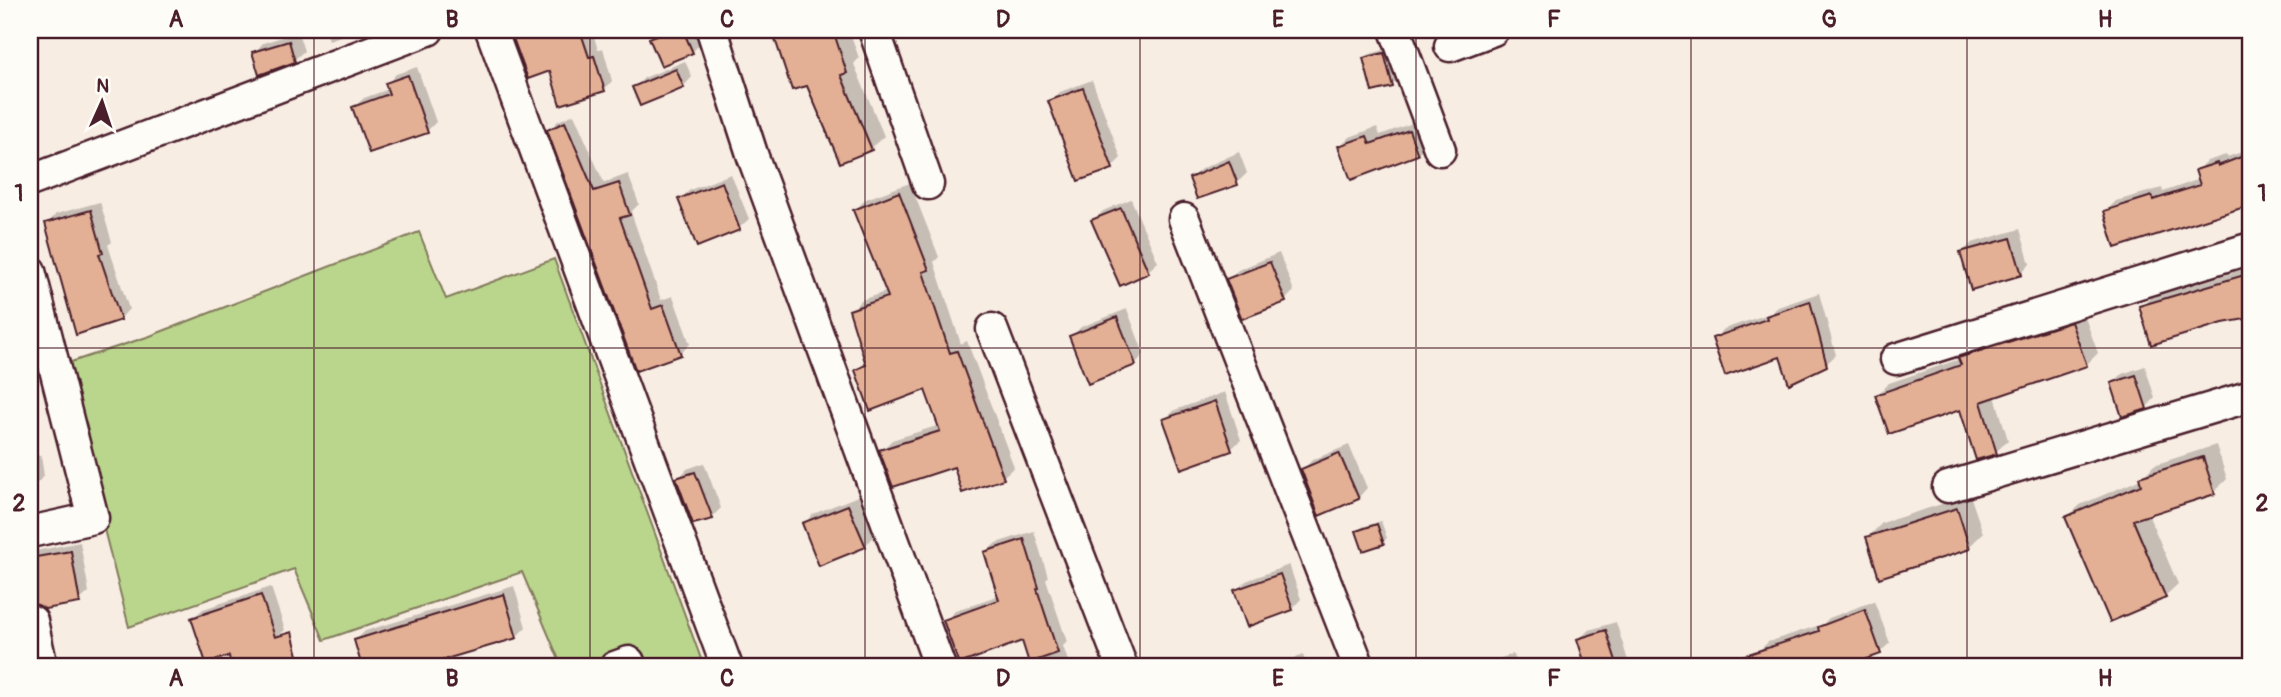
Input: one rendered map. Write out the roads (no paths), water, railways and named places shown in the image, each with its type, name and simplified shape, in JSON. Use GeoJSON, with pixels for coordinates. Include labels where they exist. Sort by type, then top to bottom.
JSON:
{"type":"FeatureCollection","features":[{"type":"Feature","properties":{"kind":"street"},"geometry":{"type":"LineString","coordinates":[[30,181],[428,30]]}},
{"type":"Feature","properties":{"kind":"street"},"geometry":{"type":"LineString","coordinates":[[491,30],[727,667]]}},
{"type":"Feature","properties":{"kind":"street"},"geometry":{"type":"LineString","coordinates":[[712,30],[757,170],[940,667]]}},
{"type":"Feature","properties":{"kind":"street"},"geometry":{"type":"LineString","coordinates":[[874,30],[928,184]]}},
{"type":"Feature","properties":{"kind":"street"},"geometry":{"type":"LineString","coordinates":[[1395,30],[1440,150]]}},
{"type":"Feature","properties":{"kind":"street"},"geometry":{"type":"LineString","coordinates":[[1450,46],[1493,30]]}},
{"type":"Feature","properties":{"kind":"street"},"geometry":{"type":"LineString","coordinates":[[1184,219],[1359,667]]}},
{"type":"Feature","properties":{"kind":"street"},"geometry":{"type":"LineString","coordinates":[[1896,359],[2251,247]]}},
{"type":"Feature","properties":{"kind":"street"},"geometry":{"type":"LineString","coordinates":[[30,271],[93,518],[30,532]]}},
{"type":"Feature","properties":{"kind":"street"},"geometry":{"type":"LineString","coordinates":[[992,329],[1122,667]]}},
{"type":"Feature","properties":{"kind":"street"},"geometry":{"type":"LineString","coordinates":[[1948,487],[2251,396]]}},
{"type":"Feature","properties":{"kind":"street"},"geometry":{"type":"LineString","coordinates":[[32,621],[42,667]]}}]}
